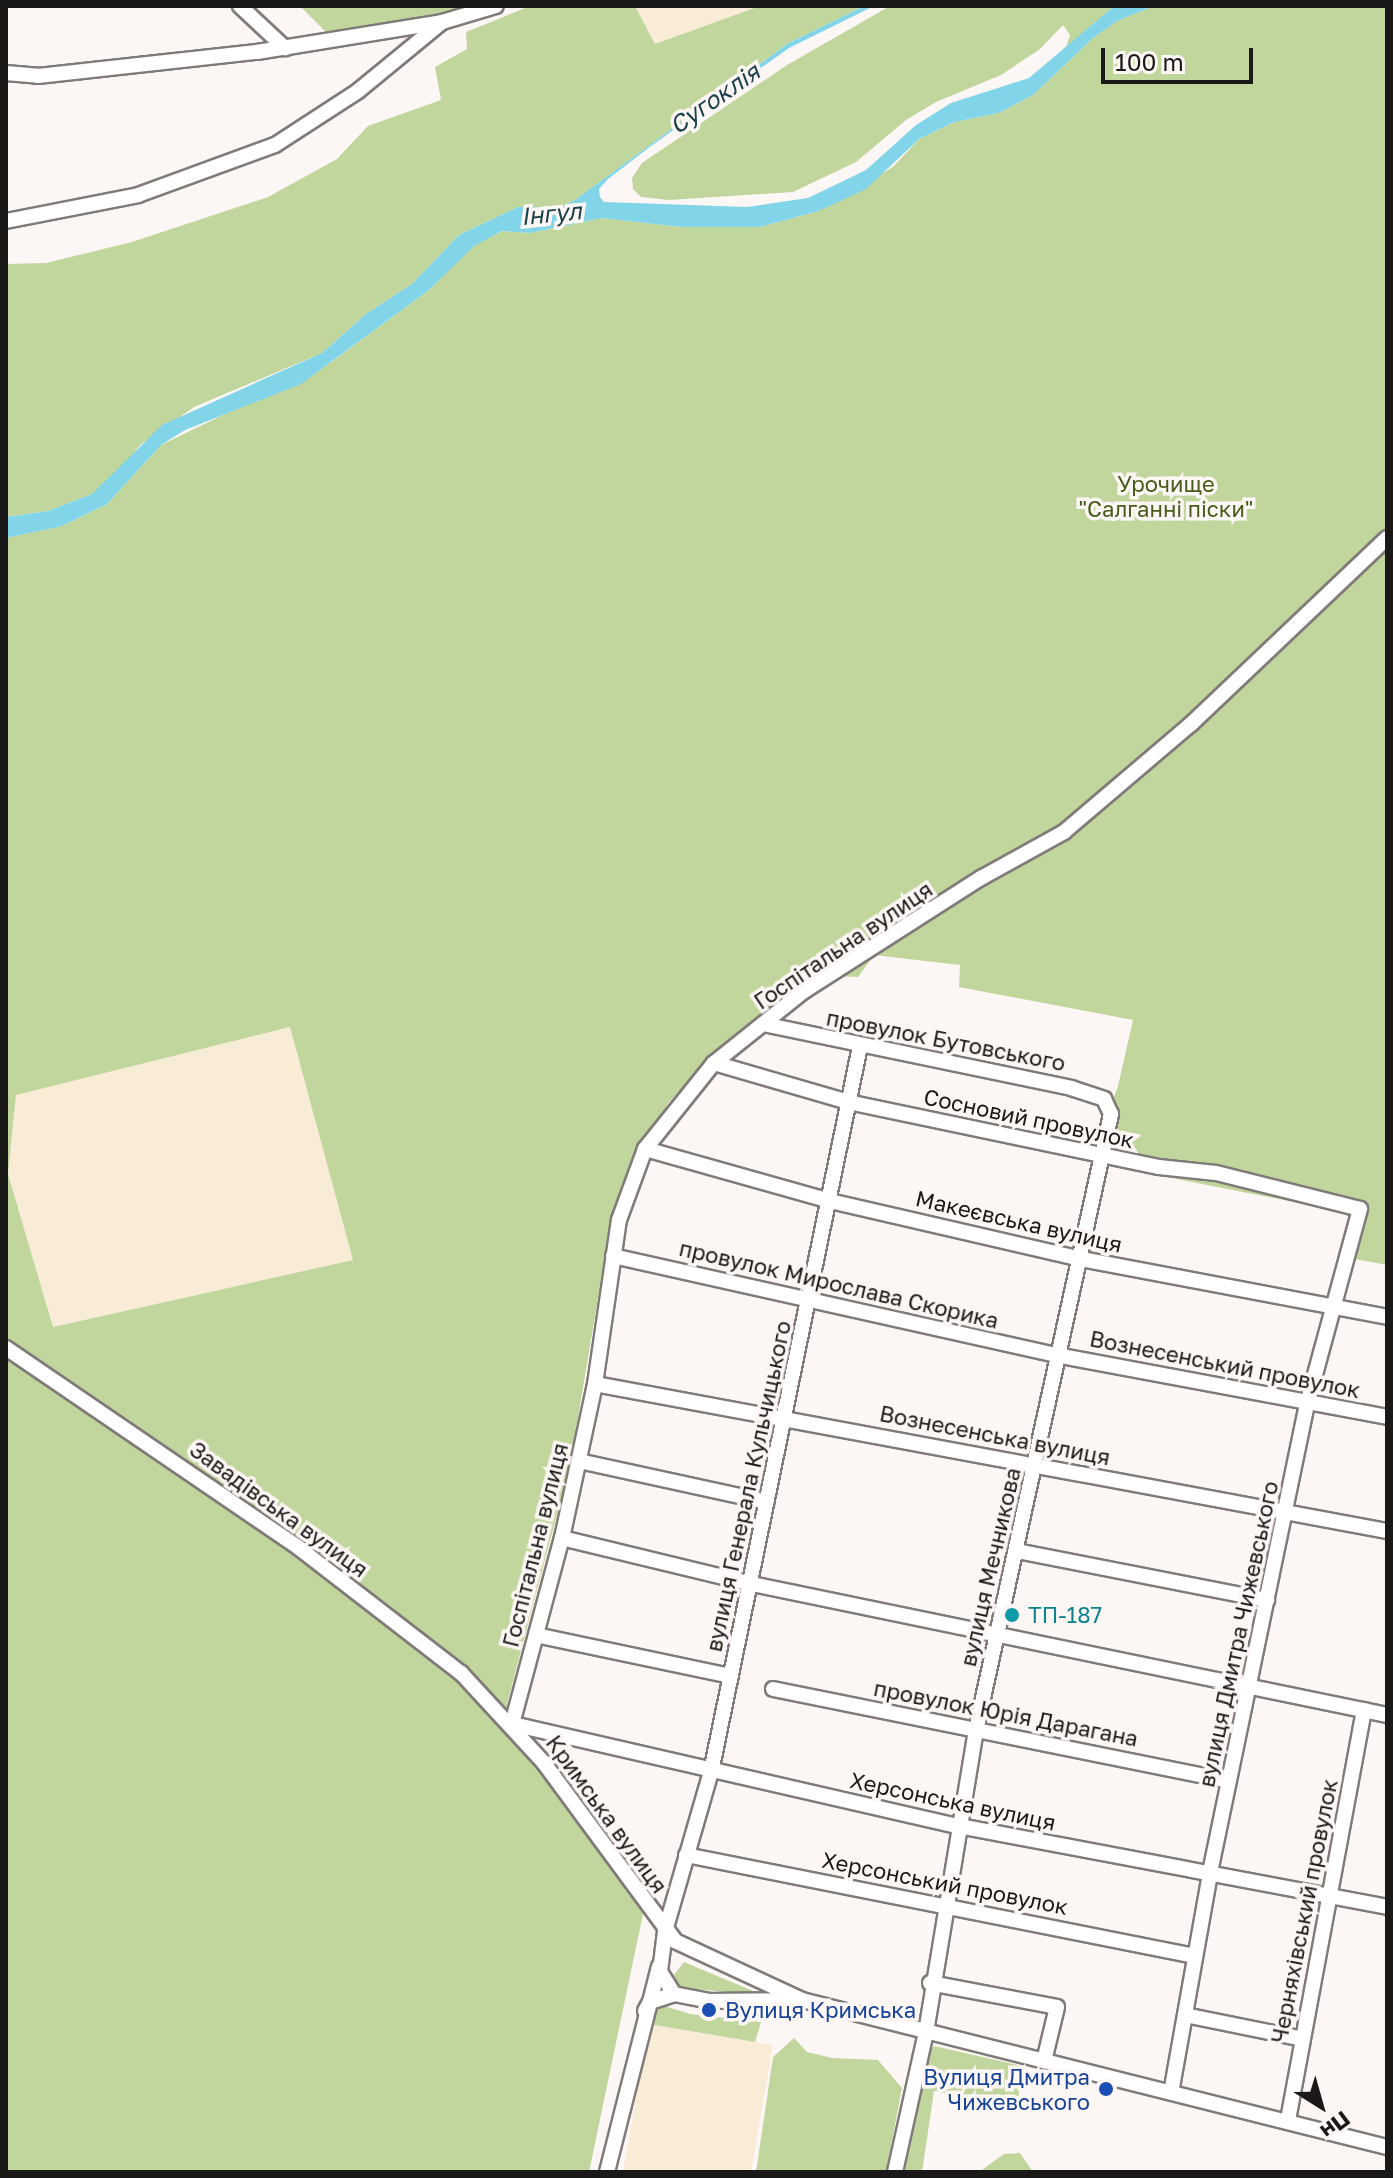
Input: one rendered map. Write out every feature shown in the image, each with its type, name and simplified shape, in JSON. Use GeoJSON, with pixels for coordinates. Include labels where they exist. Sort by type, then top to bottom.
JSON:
{"type":"FeatureCollection","features":[{"type":"Feature","properties":{"kind":"street"},"geometry":{"type":"LineString","coordinates":[[240,6],[285,48]]}},
{"type":"Feature","properties":{"kind":"street"},"geometry":{"type":"LineString","coordinates":[[6,73],[38,76],[285,48],[442,22],[496,6]]}},
{"type":"Feature","properties":{"kind":"street"},"geometry":{"type":"LineString","coordinates":[[6,221],[138,195],[275,145],[358,91],[442,22]]}},
{"type":"Feature","properties":{"kind":"street","name":"Госпітальна вулиця"},"geometry":{"type":"LineString","coordinates":[[512,1724],[562,1538],[579,1461],[595,1384],[619,1220],[645,1149],[714,1063],[804,991],[981,878],[1064,832],[1191,724],[1387,538]]}},
{"type":"Feature","properties":{"kind":"street","name":"провулок Бутовського"},"geometry":{"type":"LineString","coordinates":[[763,1024],[1071,1088],[1104,1099],[1111,1114]]}},
{"type":"Feature","properties":{"kind":"street","name":"вулиця Генерала Кульчицького"},"geometry":{"type":"LineString","coordinates":[[665,1931],[711,1772],[860,1046]]}},
{"type":"Feature","properties":{"kind":"street","name":"Сосновий провулок"},"geometry":{"type":"LineString","coordinates":[[714,1063],[848,1102],[1099,1155],[1216,1173],[1339,1203]]}},
{"type":"Feature","properties":{"kind":"street","name":"вулиця Мечникова"},"geometry":{"type":"LineString","coordinates":[[895,2172],[926,2032],[930,1983],[976,1730],[1017,1551],[1076,1258],[1111,1114]]}},
{"type":"Feature","properties":{"kind":"street","name":"Макеєвська вулиця"},"geometry":{"type":"LineString","coordinates":[[645,1149],[830,1201],[1076,1258],[1387,1317]]}},
{"type":"Feature","properties":{"kind":"street","name":"вулиця Дмитра Чижевського"},"geometry":{"type":"LineString","coordinates":[[1171,2093],[1210,1874],[1307,1404],[1330,1308],[1360,1209],[1339,1203]]}},
{"type":"Feature","properties":{"kind":"street","name":"провулок Мирослава Скорика"},"geometry":{"type":"LineString","coordinates":[[613,1256],[1056,1355]]}},
{"type":"Feature","properties":{"kind":"street","name":"Завадівська вулиця"},"geometry":{"type":"LineString","coordinates":[[6,1348],[299,1548],[461,1673],[512,1724]]}},
{"type":"Feature","properties":{"kind":"street","name":"Вознесенський провулок"},"geometry":{"type":"LineString","coordinates":[[1056,1355],[1387,1417]]}},
{"type":"Feature","properties":{"kind":"street","name":"Вознесенська вулиця"},"geometry":{"type":"LineString","coordinates":[[595,1384],[1387,1531]]}},
{"type":"Feature","properties":{"kind":"street"},"geometry":{"type":"LineString","coordinates":[[579,1461],[767,1502]]}},
{"type":"Feature","properties":{"kind":"street"},"geometry":{"type":"LineString","coordinates":[[562,1538],[752,1584],[1387,1715]]}},
{"type":"Feature","properties":{"kind":"street"},"geometry":{"type":"LineString","coordinates":[[1017,1551],[1267,1600]]}},
{"type":"Feature","properties":{"kind":"street"},"geometry":{"type":"LineString","coordinates":[[536,1635],[731,1676]]}},
{"type":"Feature","properties":{"kind":"street","name":"провулок Юрія Дарагана"},"geometry":{"type":"LineString","coordinates":[[773,1689],[1229,1781]]}},
{"type":"Feature","properties":{"kind":"street","name":"Черняхівський провулок"},"geometry":{"type":"LineString","coordinates":[[1288,2120],[1364,1710]]}},
{"type":"Feature","properties":{"kind":"street","name":"Херсонська вулиця"},"geometry":{"type":"LineString","coordinates":[[512,1724],[711,1772],[959,1826],[1387,1907]]}},
{"type":"Feature","properties":{"kind":"street","name":"Кримська вулиця"},"geometry":{"type":"LineString","coordinates":[[512,1724],[665,1931],[687,1946],[802,2000],[1387,2147]]}},
{"type":"Feature","properties":{"kind":"street","name":"Херсонський провулок"},"geometry":{"type":"LineString","coordinates":[[686,1855],[1195,1956]]}},
{"type":"Feature","properties":{"kind":"street"},"geometry":{"type":"LineString","coordinates":[[607,2172],[665,1931]]}},
{"type":"Feature","properties":{"kind":"street"},"geometry":{"type":"LineString","coordinates":[[660,1962],[687,1946]]}},
{"type":"Feature","properties":{"kind":"street"},"geometry":{"type":"LineString","coordinates":[[645,2011],[650,2002],[674,1994],[663,1983],[660,1962]]}},
{"type":"Feature","properties":{"kind":"street"},"geometry":{"type":"LineString","coordinates":[[764,1981],[772,1990],[770,2002]]}},
{"type":"Feature","properties":{"kind":"street"},"geometry":{"type":"LineString","coordinates":[[930,1983],[1057,2007],[1044,2061]]}},
{"type":"Feature","properties":{"kind":"street","name":"Кримська вулиця"},"geometry":{"type":"LineString","coordinates":[[674,1994],[770,2002],[802,2000]]}},
{"type":"Feature","properties":{"kind":"street"},"geometry":{"type":"LineString","coordinates":[[1185,2015],[1303,2039]]}},
{"type":"Feature","properties":{"kind":"shaded area"},"geometry":{"type":"Polygon","coordinates":[[[635,6],[760,6],[655,44],[635,6]]]}},
{"type":"Feature","properties":{"kind":"shaded area"},"geometry":{"type":"Polygon","coordinates":[[[290,1027],[353,1260],[53,1327],[8,1174],[16,1095],[290,1027]]]}},
{"type":"Feature","properties":{"kind":"shaded area"},"geometry":{"type":"Polygon","coordinates":[[[649,2024],[773,2045],[751,2172],[623,2172],[649,2024]]]}},
{"type":"Feature","properties":{"kind":"green space"},"geometry":{"type":"Polygon","coordinates":[[[300,6],[477,6],[331,37],[300,6]]]}},
{"type":"Feature","properties":{"kind":"green space"},"geometry":{"type":"Polygon","coordinates":[[[530,6],[635,6],[655,44],[760,6],[864,6],[787,44],[575,200],[560,207],[518,207],[459,235],[412,284],[366,314],[322,353],[194,407],[140,445],[115,477],[92,494],[48,511],[6,517],[6,264],[46,263],[132,242],[268,197],[337,159],[368,126],[441,100],[435,67],[467,49],[466,32],[530,6]]]}},
{"type":"Feature","properties":{"kind":"green space"},"geometry":{"type":"Polygon","coordinates":[[[890,6],[1114,6],[1066,48],[1070,35],[1063,25],[1040,49],[1001,75],[936,102],[906,120],[856,162],[793,192],[669,200],[641,197],[633,189],[632,178],[642,163],[787,65],[890,6]]]}},
{"type":"Feature","properties":{"kind":"green space","name":"Урочище \"Салганні піски\""},"geometry":{"type":"Polygon","coordinates":[[[1154,6],[1387,6],[1387,1265],[1355,1259],[1361,1225],[1340,1211],[1090,1162],[1118,1086],[1133,1020],[959,987],[960,965],[874,955],[858,977],[837,976],[709,1060],[669,1102],[631,1166],[606,1250],[570,1465],[507,1704],[648,1890],[589,2172],[6,2172],[6,538],[62,526],[107,504],[161,445],[330,363],[429,290],[474,245],[503,231],[530,233],[602,218],[681,227],[759,227],[819,211],[893,167],[919,139],[954,122],[999,113],[1033,95],[1093,38],[1117,21],[1154,6]],[[290,1027],[16,1095],[8,1174],[53,1327],[353,1260],[290,1027]]]}},
{"type":"Feature","properties":{"kind":"green space"},"geometry":{"type":"Polygon","coordinates":[[[684,1962],[753,1991],[752,1994],[680,1988],[674,1975],[684,1962]]]}},
{"type":"Feature","properties":{"kind":"green space"},"geometry":{"type":"Polygon","coordinates":[[[658,2004],[690,2014],[761,2022],[755,2042],[649,2024],[658,2004]]]}},
{"type":"Feature","properties":{"kind":"green space"},"geometry":{"type":"Polygon","coordinates":[[[794,2038],[807,2052],[832,2058],[878,2060],[902,2088],[886,2172],[756,2172],[773,2057],[794,2038]]]}},
{"type":"Feature","properties":{"kind":"green space"},"geometry":{"type":"Polygon","coordinates":[[[934,2046],[1023,2066],[1026,2073],[1015,2106],[934,2091],[922,2172],[900,2172],[927,2052],[934,2046]]]}},
{"type":"Feature","properties":{"kind":"green space"},"geometry":{"type":"Polygon","coordinates":[[[1020,2153],[1033,2172],[979,2172],[1004,2154],[1020,2153]]]}},
{"type":"Feature","properties":{"kind":"water"},"geometry":{"type":"Polygon","coordinates":[[[864,6],[874,6],[789,48],[651,146],[608,179],[599,189],[600,197],[604,202],[747,207],[808,198],[866,170],[916,125],[951,103],[1029,78],[1114,6],[1154,6],[1117,21],[1093,38],[1033,95],[999,113],[954,122],[919,139],[866,189],[819,211],[759,227],[681,227],[602,218],[530,233],[502,231],[474,246],[429,290],[301,384],[185,430],[161,445],[107,504],[62,526],[6,538],[6,517],[48,511],[92,494],[162,425],[322,353],[366,314],[412,284],[459,235],[518,207],[560,207],[575,200],[787,44],[864,6]]]}},
{"type":"Feature","properties":{"kind":"place","name":"ТП-187"},"geometry":{"type":"Point","coordinates":[1012,1615]}},
{"type":"Feature","properties":{"kind":"place","name":"Вулиця Кримська"},"geometry":{"type":"Point","coordinates":[709,2010]}},
{"type":"Feature","properties":{"kind":"place","name":"Вулиця Дмитра Чижевського"},"geometry":{"type":"Point","coordinates":[1106,2089]}},
{"type":"Feature","properties":{"kind":"water label","name":"Сугоклія"},"geometry":{"type":"Point","coordinates":[714,98]}},
{"type":"Feature","properties":{"kind":"water label","name":"Інгул"},"geometry":{"type":"Point","coordinates":[551,213]}}]}
